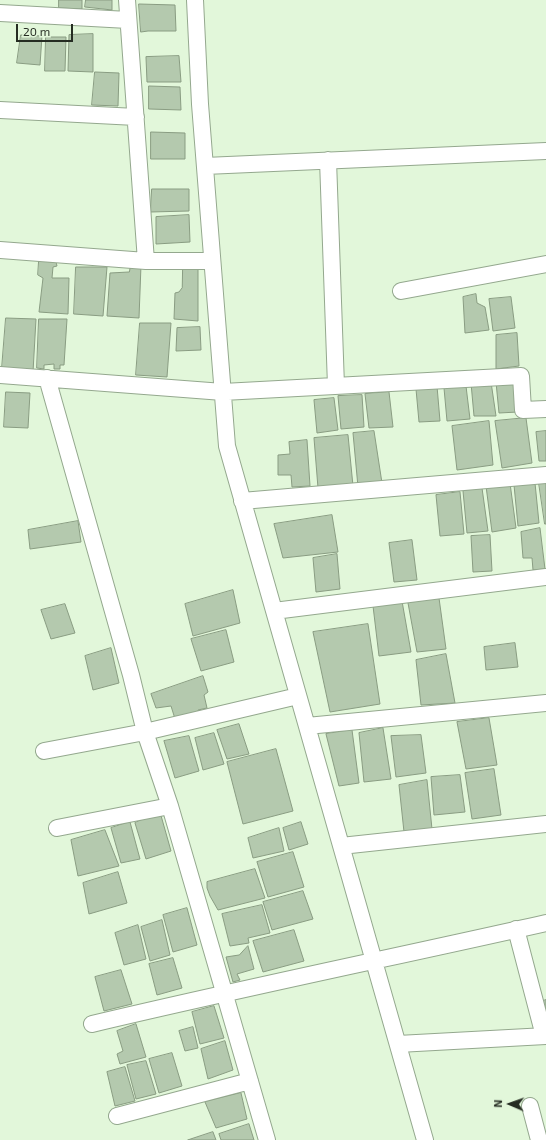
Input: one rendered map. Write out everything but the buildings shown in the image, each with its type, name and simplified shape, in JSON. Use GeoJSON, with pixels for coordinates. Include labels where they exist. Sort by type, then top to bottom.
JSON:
{"type":"FeatureCollection","features":[{"type":"Feature","properties":{"kind":"street"},"geometry":{"type":"LineString","coordinates":[[127,0],[146,262]]}},
{"type":"Feature","properties":{"kind":"street"},"geometry":{"type":"LineString","coordinates":[[195,0],[200,104],[227,446],[425,1140]]}},
{"type":"Feature","properties":{"kind":"street"},"geometry":{"type":"LineString","coordinates":[[0,12],[128,20]]}},
{"type":"Feature","properties":{"kind":"street"},"geometry":{"type":"LineString","coordinates":[[0,110],[136,117]]}},
{"type":"Feature","properties":{"kind":"street"},"geometry":{"type":"LineString","coordinates":[[205,166],[546,151]]}},
{"type":"Feature","properties":{"kind":"street"},"geometry":{"type":"LineString","coordinates":[[328,160],[336,386]]}},
{"type":"Feature","properties":{"kind":"street"},"geometry":{"type":"LineString","coordinates":[[0,250],[146,262],[212,261]]}},
{"type":"Feature","properties":{"kind":"street"},"geometry":{"type":"LineString","coordinates":[[401,291],[546,264]]}},
{"type":"Feature","properties":{"kind":"street"},"geometry":{"type":"LineString","coordinates":[[0,375],[223,392],[521,376],[523,410],[546,409]]}},
{"type":"Feature","properties":{"kind":"street"},"geometry":{"type":"LineString","coordinates":[[47,378],[146,732],[170,806],[267,1140]]}},
{"type":"Feature","properties":{"kind":"street"},"geometry":{"type":"LineString","coordinates":[[242,501],[546,475]]}},
{"type":"Feature","properties":{"kind":"street"},"geometry":{"type":"LineString","coordinates":[[274,611],[546,577]]}},
{"type":"Feature","properties":{"kind":"street"},"geometry":{"type":"LineString","coordinates":[[44,752],[146,732],[298,696]]}},
{"type":"Feature","properties":{"kind":"street"},"geometry":{"type":"LineString","coordinates":[[307,726],[546,703]]}},
{"type":"Feature","properties":{"kind":"street"},"geometry":{"type":"LineString","coordinates":[[57,828],[170,806]]}},
{"type":"Feature","properties":{"kind":"street"},"geometry":{"type":"LineString","coordinates":[[341,846],[546,824]]}},
{"type":"Feature","properties":{"kind":"street"},"geometry":{"type":"LineString","coordinates":[[92,1024],[224,993],[546,923]]}},
{"type":"Feature","properties":{"kind":"street"},"geometry":{"type":"LineString","coordinates":[[398,1044],[545,1036],[516,929]]}},
{"type":"Feature","properties":{"kind":"street"},"geometry":{"type":"LineString","coordinates":[[117,1116],[250,1081]]}},
{"type":"Feature","properties":{"kind":"street"},"geometry":{"type":"LineString","coordinates":[[530,1106],[539,1140]]}}]}
